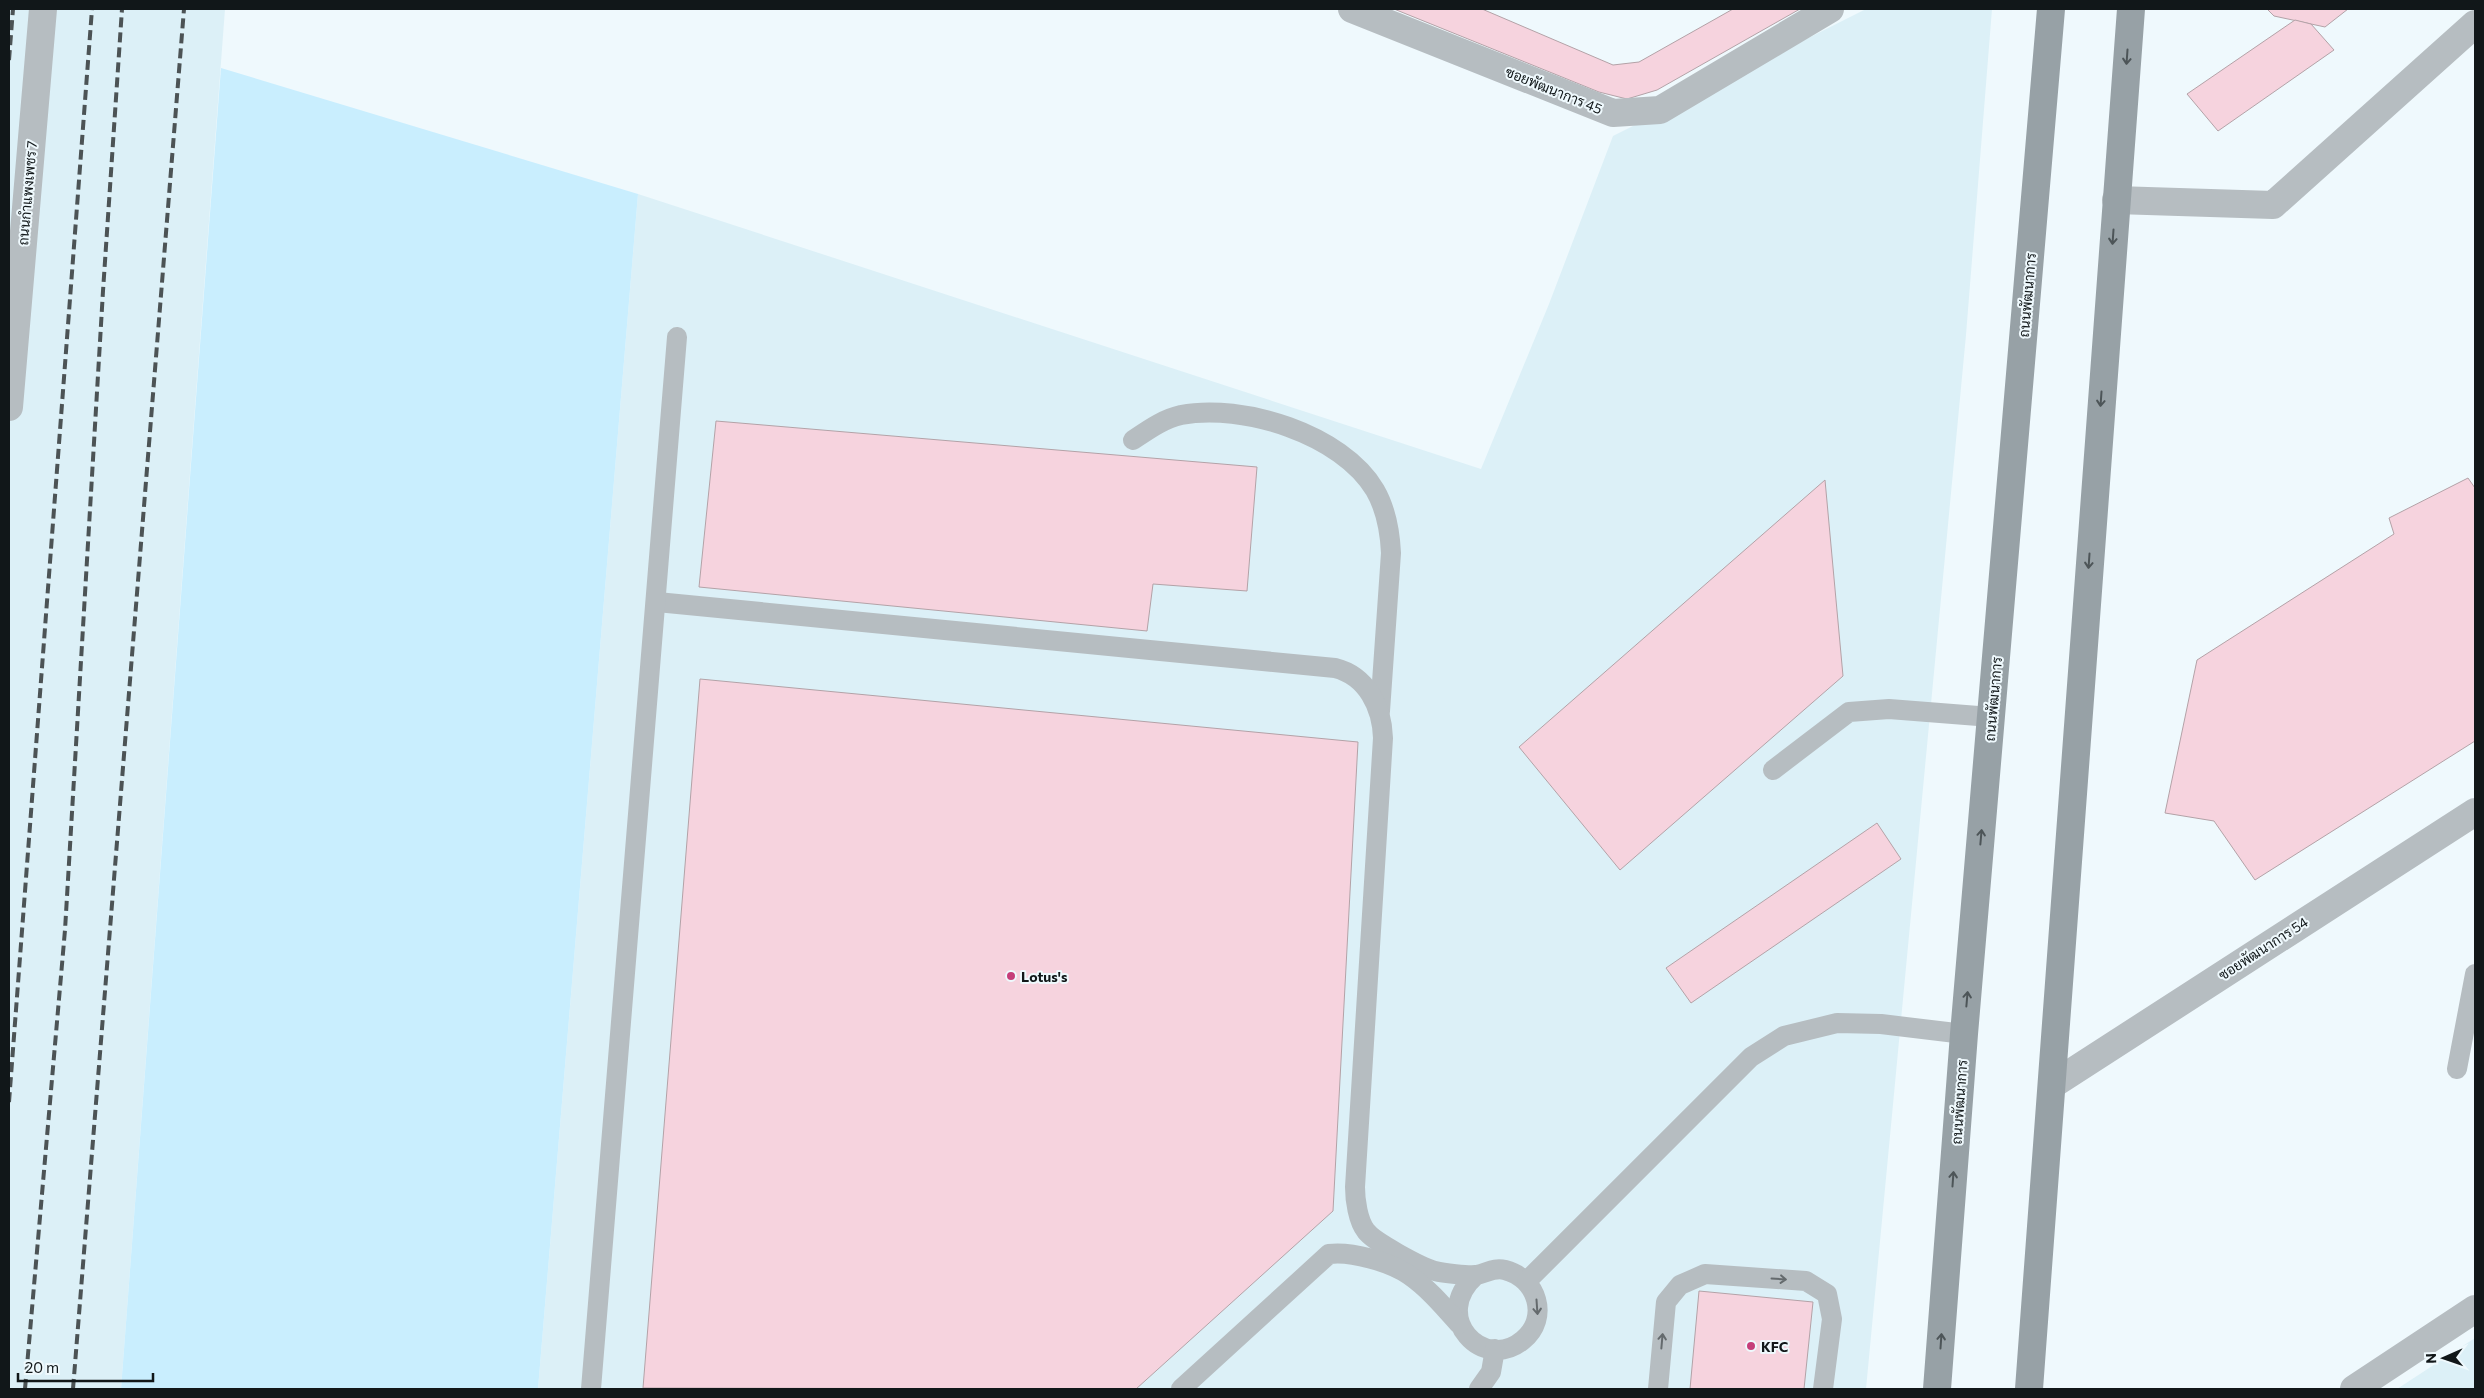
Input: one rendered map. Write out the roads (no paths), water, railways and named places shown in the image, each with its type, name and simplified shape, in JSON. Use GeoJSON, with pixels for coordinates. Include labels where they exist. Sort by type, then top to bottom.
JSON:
{"type":"FeatureCollection","features":[{"type":"Feature","properties":{"kind":"main road","name":"ถนนพัฒนาการ"},"geometry":{"type":"LineString","coordinates":[[1937,1389],[1964,1034],[2051,9]]}},
{"type":"Feature","properties":{"kind":"main road"},"geometry":{"type":"LineString","coordinates":[[2029,1389],[2131,9]]}},
{"type":"Feature","properties":{"kind":"street","name":"ถนนกำแพงเพชร 7"},"geometry":{"type":"LineString","coordinates":[[9,408],[43,9]]}},
{"type":"Feature","properties":{"kind":"street","name":"ซอยพัฒนาการ 45"},"geometry":{"type":"LineString","coordinates":[[1352,9],[1614,114],[1660,110],[1830,9]]}},
{"type":"Feature","properties":{"kind":"street"},"geometry":{"type":"LineString","coordinates":[[2116,200],[2273,205],[2475,24]]}},
{"type":"Feature","properties":{"kind":"street","name":"ซอยพัฒนาการ 54"},"geometry":{"type":"LineString","coordinates":[[2052,1084],[2475,812]]}},
{"type":"Feature","properties":{"kind":"street"},"geometry":{"type":"LineString","coordinates":[[2354,1389],[2475,1309]]}},
{"type":"Feature","properties":{"kind":"lane"},"geometry":{"type":"LineString","coordinates":[[591,1389],[677,337]]}},
{"type":"Feature","properties":{"kind":"lane"},"geometry":{"type":"LineString","coordinates":[[1133,440],[1158,424],[1181,415],[1229,413],[1270,421],[1304,434],[1339,454],[1364,475],[1376,491],[1390,532],[1391,553],[1380,710],[1383,738],[1356,1168],[1356,1200],[1366,1232],[1394,1252],[1434,1271],[1476,1275]]}},
{"type":"Feature","properties":{"kind":"lane"},"geometry":{"type":"LineString","coordinates":[[656,602],[1335,668],[1345,670],[1359,681],[1372,695],[1380,710]]}},
{"type":"Feature","properties":{"kind":"lane"},"geometry":{"type":"LineString","coordinates":[[1773,770],[1849,712],[1889,710],[1991,717]]}},
{"type":"Feature","properties":{"kind":"lane"},"geometry":{"type":"LineString","coordinates":[[2457,1069],[2475,974]]}},
{"type":"Feature","properties":{"kind":"lane"},"geometry":{"type":"LineString","coordinates":[[1527,1281],[1751,1057],[1784,1036],[1837,1023],[1880,1024],[1964,1034]]}},
{"type":"Feature","properties":{"kind":"lane"},"geometry":{"type":"LineString","coordinates":[[1181,1389],[1329,1254],[1359,1254],[1408,1274],[1436,1298],[1466,1335],[1487,1349],[1513,1347],[1524,1340],[1532,1330],[1537,1319],[1538,1306],[1535,1293],[1527,1281],[1515,1273],[1503,1269],[1488,1269],[1476,1275],[1466,1284],[1459,1296],[1457,1310],[1459,1324]]}},
{"type":"Feature","properties":{"kind":"lane"},"geometry":{"type":"LineString","coordinates":[[1658,1389],[1666,1302],[1680,1285],[1705,1274],[1806,1281],[1827,1294],[1832,1319],[1823,1389]]}},
{"type":"Feature","properties":{"kind":"lane"},"geometry":{"type":"LineString","coordinates":[[1479,1389],[1491,1372],[1495,1349]]}},
{"type":"Feature","properties":{"kind":"railway"},"geometry":{"type":"LineString","coordinates":[[9,60],[13,9]]}},
{"type":"Feature","properties":{"kind":"railway"},"geometry":{"type":"LineString","coordinates":[[9,1102],[92,9]]}},
{"type":"Feature","properties":{"kind":"railway"},"geometry":{"type":"LineString","coordinates":[[25,1389],[65,930],[103,291],[122,9]]}},
{"type":"Feature","properties":{"kind":"railway"},"geometry":{"type":"LineString","coordinates":[[73,1389],[184,9]]}},
{"type":"Feature","properties":{"kind":"place","name":"Lotus's"},"geometry":{"type":"Point","coordinates":[1011,976]}},
{"type":"Feature","properties":{"kind":"place","name":"KFC"},"geometry":{"type":"Point","coordinates":[1751,1346]}}]}
